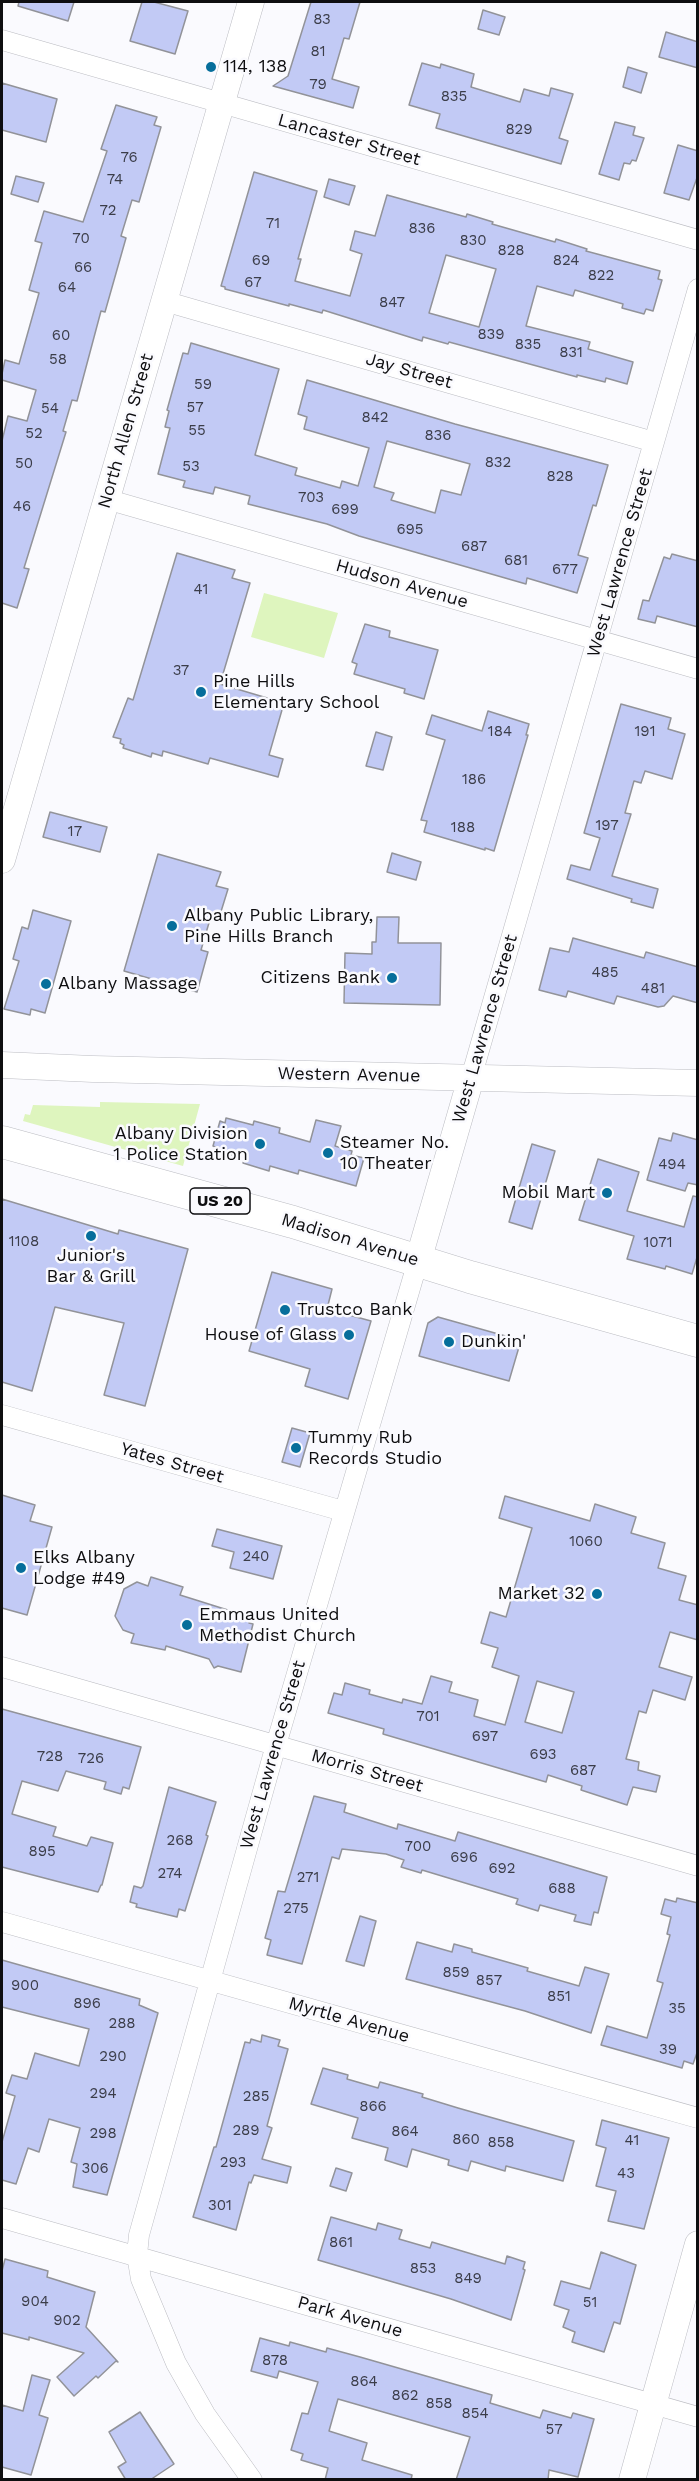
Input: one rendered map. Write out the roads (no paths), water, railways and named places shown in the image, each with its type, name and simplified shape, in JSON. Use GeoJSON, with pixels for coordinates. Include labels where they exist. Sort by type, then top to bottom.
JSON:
{"type":"FeatureCollection","features":[{"type":"Feature","properties":{"kind":"main road","name":"Madison Avenue"},"geometry":{"type":"LineString","coordinates":[[2,1142],[293,1222],[418,1261],[698,1341]]}},
{"type":"Feature","properties":{"kind":"street","name":"North Allen Street"},"geometry":{"type":"LineString","coordinates":[[2,860],[250,2]]}},
{"type":"Feature","properties":{"kind":"street","name":"Lancaster Street"},"geometry":{"type":"LineString","coordinates":[[2,40],[698,240]]}},
{"type":"Feature","properties":{"kind":"street","name":"West Lawrence Street"},"geometry":{"type":"LineString","coordinates":[[137,2255],[143,2218],[276,1744],[418,1261],[698,289]]}},
{"type":"Feature","properties":{"kind":"street","name":"Jay Street"},"geometry":{"type":"LineString","coordinates":[[164,300],[654,442]]}},
{"type":"Feature","properties":{"kind":"street","name":"Hudson Avenue"},"geometry":{"type":"LineString","coordinates":[[106,499],[698,669]]}},
{"type":"Feature","properties":{"kind":"street","name":"Western Avenue"},"geometry":{"type":"LineString","coordinates":[[2,1065],[115,1070],[698,1083]]}},
{"type":"Feature","properties":{"kind":"street","name":"Yates Street"},"geometry":{"type":"LineString","coordinates":[[2,1415],[343,1511]]}},
{"type":"Feature","properties":{"kind":"street","name":"Morris Street"},"geometry":{"type":"LineString","coordinates":[[2,1667],[698,1866]]}},
{"type":"Feature","properties":{"kind":"street","name":"Myrtle Avenue"},"geometry":{"type":"LineString","coordinates":[[2,1922],[698,2118]]}},
{"type":"Feature","properties":{"kind":"street","name":"Park Avenue"},"geometry":{"type":"LineString","coordinates":[[2,2218],[698,2417]]}},
{"type":"Feature","properties":{"kind":"street"},"geometry":{"type":"LineString","coordinates":[[632,2480],[651,2404],[698,2244]]}},
{"type":"Feature","properties":{"kind":"street"},"geometry":{"type":"LineString","coordinates":[[137,2255],[141,2279],[150,2303],[186,2383],[249,2479]]}},
{"type":"Feature","properties":{"kind":"place","name":"114, 138"},"geometry":{"type":"Point","coordinates":[211,67]}},
{"type":"Feature","properties":{"kind":"place","name":"Pine Hills Elementary School"},"geometry":{"type":"Point","coordinates":[201,692]}},
{"type":"Feature","properties":{"kind":"place","name":"Albany Public Library, Pine Hills Branch"},"geometry":{"type":"Point","coordinates":[172,926]}},
{"type":"Feature","properties":{"kind":"place","name":"Citizens Bank"},"geometry":{"type":"Point","coordinates":[392,978]}},
{"type":"Feature","properties":{"kind":"place","name":"Albany Massage"},"geometry":{"type":"Point","coordinates":[46,984]}},
{"type":"Feature","properties":{"kind":"place","name":"Albany Division 1 Police Station"},"geometry":{"type":"Point","coordinates":[260,1144]}},
{"type":"Feature","properties":{"kind":"place","name":"Steamer No. 10 Theater"},"geometry":{"type":"Point","coordinates":[328,1153]}},
{"type":"Feature","properties":{"kind":"place","name":"Mobil Mart"},"geometry":{"type":"Point","coordinates":[607,1193]}},
{"type":"Feature","properties":{"kind":"place","name":"Junior's Bar & Grill"},"geometry":{"type":"Point","coordinates":[91,1236]}},
{"type":"Feature","properties":{"kind":"place","name":"Trustco Bank"},"geometry":{"type":"Point","coordinates":[285,1310]}},
{"type":"Feature","properties":{"kind":"place","name":"House of Glass"},"geometry":{"type":"Point","coordinates":[349,1335]}},
{"type":"Feature","properties":{"kind":"place","name":"Dunkin'"},"geometry":{"type":"Point","coordinates":[449,1342]}},
{"type":"Feature","properties":{"kind":"place","name":"Tummy Rub Records Studio"},"geometry":{"type":"Point","coordinates":[296,1448]}},
{"type":"Feature","properties":{"kind":"place","name":"Elks Albany Lodge #49"},"geometry":{"type":"Point","coordinates":[21,1568]}},
{"type":"Feature","properties":{"kind":"place","name":"Market 32"},"geometry":{"type":"Point","coordinates":[597,1594]}},
{"type":"Feature","properties":{"kind":"place","name":"Emmaus United Methodist Church"},"geometry":{"type":"Point","coordinates":[187,1625]}}]}
